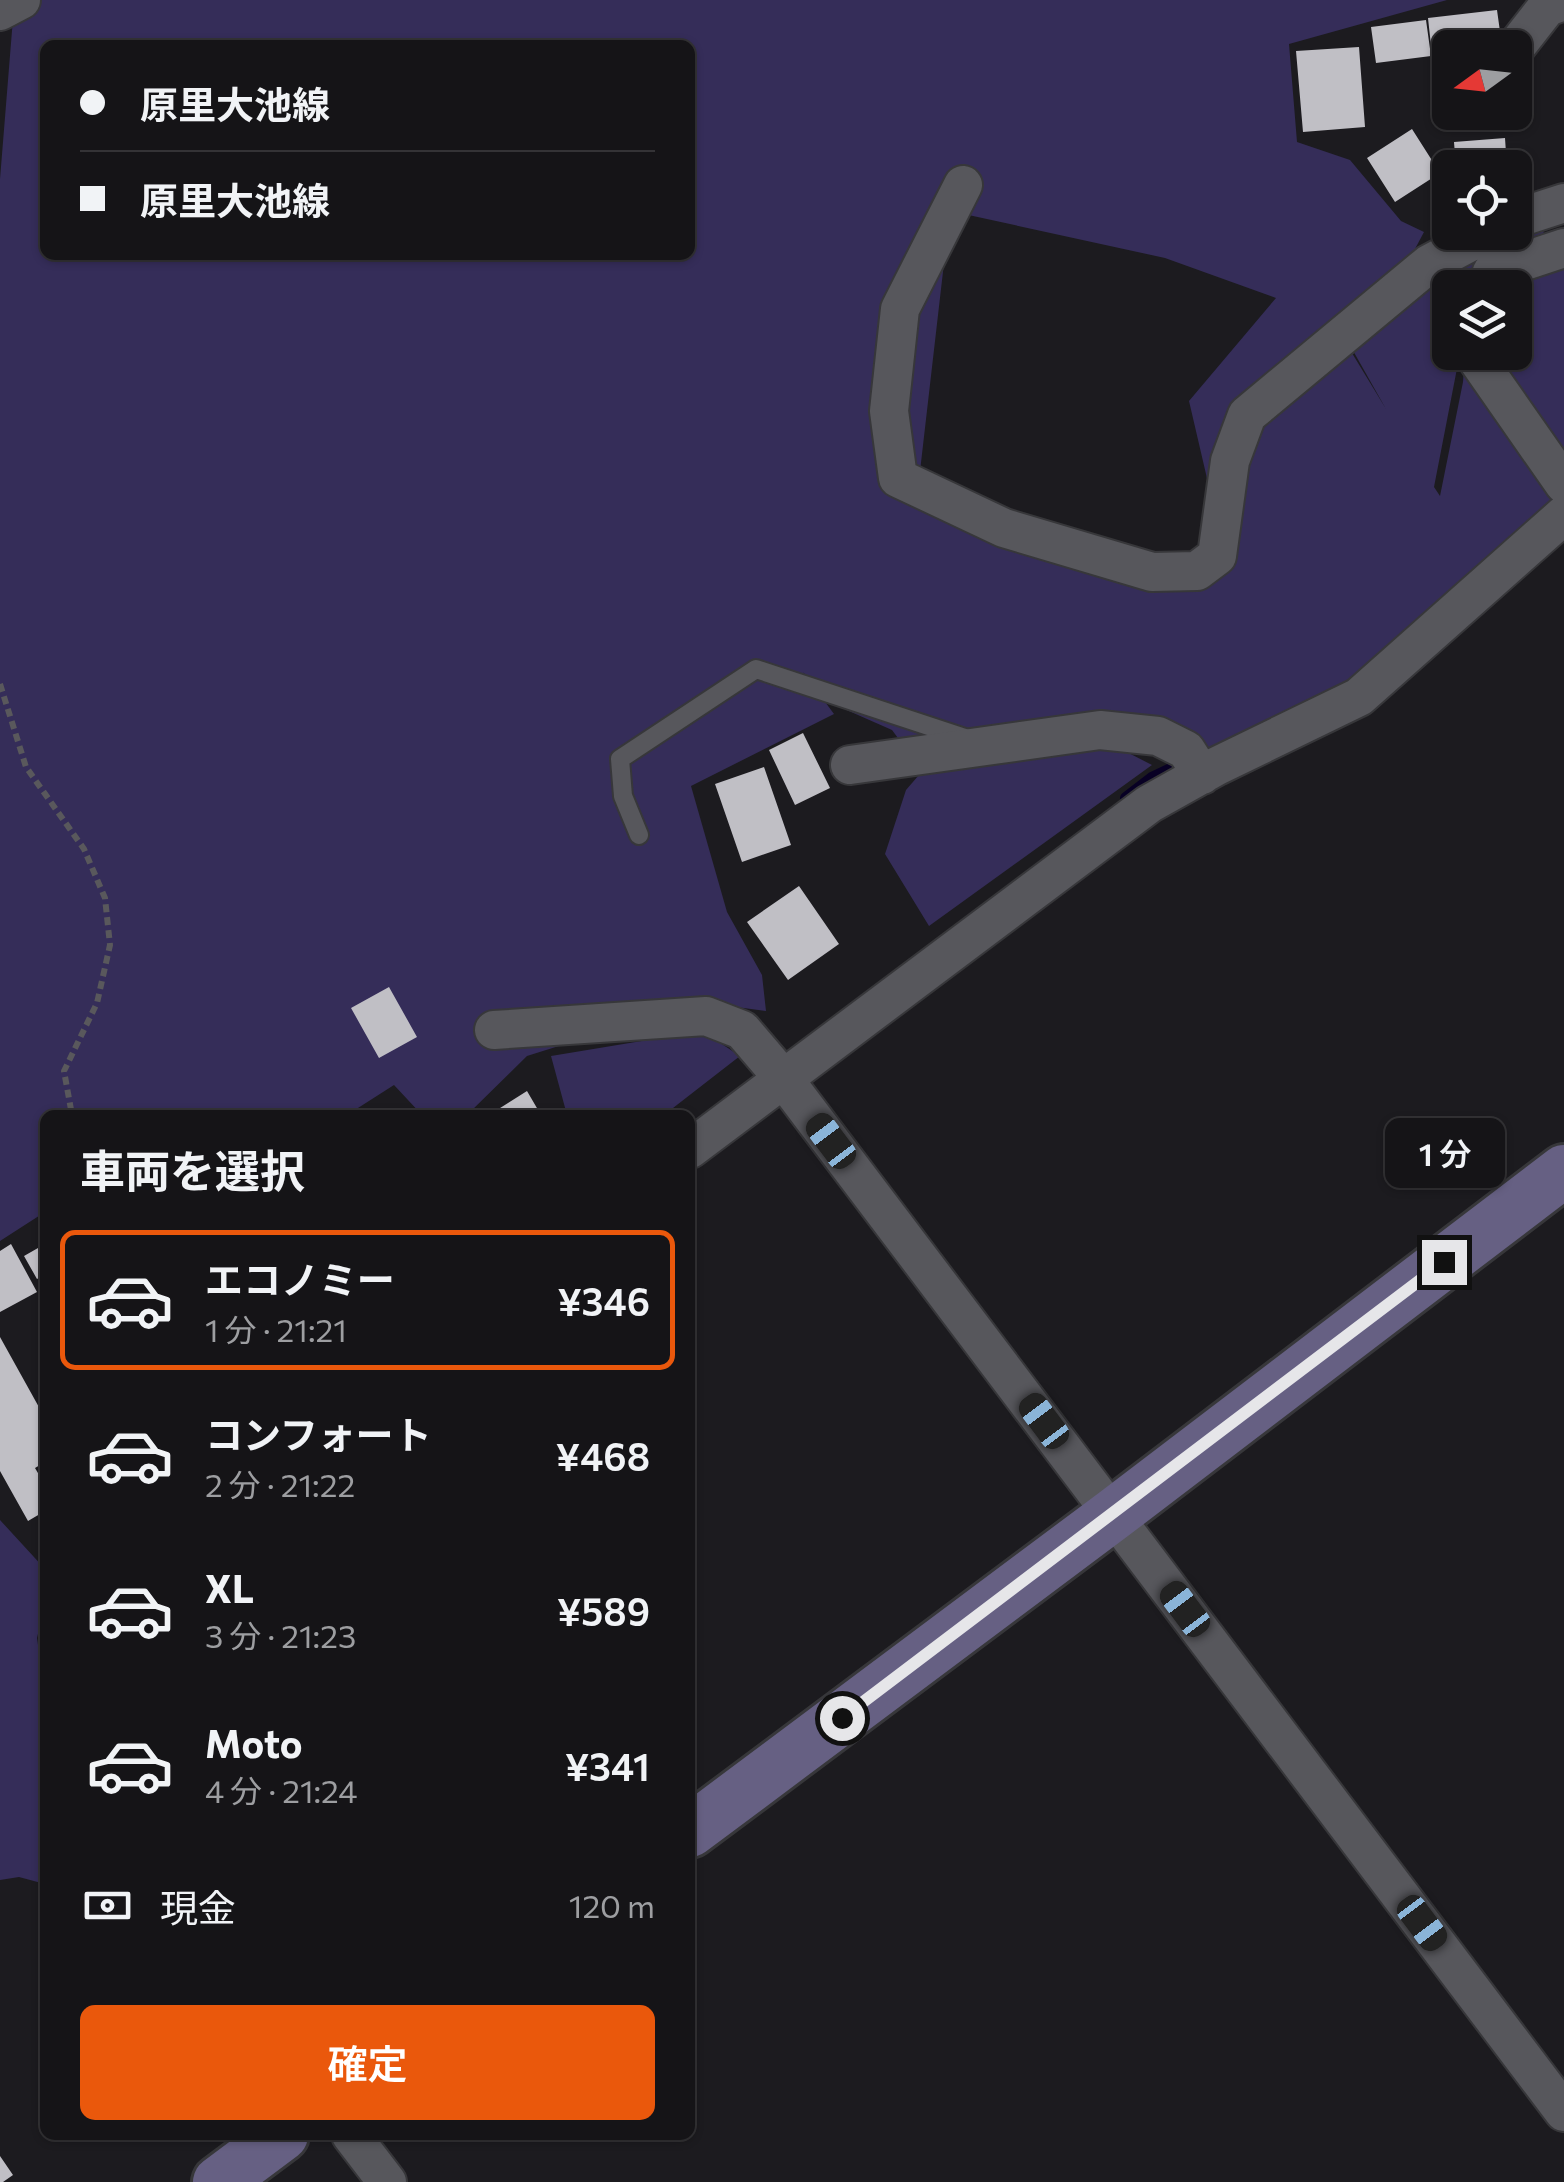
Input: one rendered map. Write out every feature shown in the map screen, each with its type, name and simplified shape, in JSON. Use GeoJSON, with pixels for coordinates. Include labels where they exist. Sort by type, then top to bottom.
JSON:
{"type":"FeatureCollection","features":[{"type":"Feature","properties":{"kind":"main road"},"geometry":{"type":"LineString","coordinates":[[695,1827],[1564,1170]]}},
{"type":"Feature","properties":{"kind":"main road"},"geometry":{"type":"LineString","coordinates":[[219,2182],[275,2140]]}},
{"type":"Feature","properties":{"kind":"street"},"geometry":{"type":"LineString","coordinates":[[0,11],[21,0]]}},
{"type":"Feature","properties":{"kind":"street"},"geometry":{"type":"LineString","coordinates":[[1529,30],[1546,7],[1564,0]]}},
{"type":"Feature","properties":{"kind":"street"},"geometry":{"type":"LineString","coordinates":[[963,185],[900,310],[888,411],[898,478],[1004,528],[1152,572],[1197,571],[1218,556],[1230,462],[1247,415],[1429,264],[1455,250]]}},
{"type":"Feature","properties":{"kind":"street"},"geometry":{"type":"LineString","coordinates":[[1532,213],[1564,203]]}},
{"type":"Feature","properties":{"kind":"street"},"geometry":{"type":"LineString","coordinates":[[1498,270],[1564,248]]}},
{"type":"Feature","properties":{"kind":"street"},"geometry":{"type":"LineString","coordinates":[[1485,370],[1564,484]]}},
{"type":"Feature","properties":{"kind":"street"},"geometry":{"type":"LineString","coordinates":[[695,1144],[1149,804],[1359,697],[1564,515]]}},
{"type":"Feature","properties":{"kind":"street"},"geometry":{"type":"LineString","coordinates":[[850,766],[1100,730],[1158,736],[1186,750],[1202,775]]}},
{"type":"Feature","properties":{"kind":"street"},"geometry":{"type":"LineString","coordinates":[[494,1030],[706,1016],[742,1030],[784,1078],[1564,2112]]}},
{"type":"Feature","properties":{"kind":"street"},"geometry":{"type":"LineString","coordinates":[[355,2140],[387,2182]]}},
{"type":"Feature","properties":{"kind":"lane"},"geometry":{"type":"LineString","coordinates":[[639,835],[624,796],[620,759],[756,669],[988,746]]}},
{"type":"Feature","properties":{"kind":"path"},"geometry":{"type":"LineString","coordinates":[[0,684],[26,767],[84,850],[105,898],[110,946],[98,1004],[64,1071],[71,1110]]}},
{"type":"Feature","properties":{"kind":"shaded area"},"geometry":{"type":"Polygon","coordinates":[[[21,0],[1447,0],[1289,44],[1297,142],[1350,160],[1401,221],[1424,232],[1407,264],[1341,335],[1386,409],[1343,333],[1446,255],[1459,250],[1532,250],[1532,223],[1543,219],[1544,243],[1507,270],[1432,270],[1432,370],[1457,370],[1434,487],[1440,496],[1464,370],[1532,370],[1532,270],[1564,257],[1564,516],[1359,697],[1204,762],[1158,736],[912,757],[892,730],[833,704],[803,672],[834,714],[691,786],[727,912],[762,975],[766,1011],[699,1002],[527,1056],[472,1110],[417,1110],[394,1085],[355,1110],[40,1110],[40,1215],[0,1241],[0,179],[14,6],[21,0]],[[950,211],[916,506],[1197,571],[1226,560],[1189,401],[1276,298],[1165,258],[950,211]]]}},
{"type":"Feature","properties":{"kind":"shaded area"},"geometry":{"type":"Polygon","coordinates":[[[1115,746],[1152,765],[929,926],[885,854],[906,790],[925,768],[1115,746]]]}},
{"type":"Feature","properties":{"kind":"shaded area"},"geometry":{"type":"Polygon","coordinates":[[[702,1031],[740,1056],[670,1110],[566,1110],[551,1056],[702,1031]]]}},
{"type":"Feature","properties":{"kind":"shaded area"},"geometry":{"type":"Polygon","coordinates":[[[0,1520],[40,1564],[40,1883],[19,1877],[0,1880],[0,1520]]]}},
{"type":"Feature","properties":{"kind":"building"},"geometry":{"type":"Polygon","coordinates":[[[1497,10],[1500,30],[1432,30],[1432,55],[1428,18],[1497,10]]]}},
{"type":"Feature","properties":{"kind":"building"},"geometry":{"type":"Polygon","coordinates":[[[1426,20],[1431,56],[1376,63],[1371,27],[1426,20]]]}},
{"type":"Feature","properties":{"kind":"building"},"geometry":{"type":"Polygon","coordinates":[[[1359,47],[1365,127],[1303,132],[1296,51],[1359,47]]]}},
{"type":"Feature","properties":{"kind":"building"},"geometry":{"type":"Polygon","coordinates":[[[1412,129],[1432,160],[1432,178],[1395,202],[1367,158],[1412,129]]]}},
{"type":"Feature","properties":{"kind":"building"},"geometry":{"type":"Polygon","coordinates":[[[1505,138],[1506,150],[1455,150],[1454,142],[1505,138]]]}},
{"type":"Feature","properties":{"kind":"building"},"geometry":{"type":"Polygon","coordinates":[[[803,733],[830,788],[795,805],[769,750],[803,733]]]}},
{"type":"Feature","properties":{"kind":"building"},"geometry":{"type":"Polygon","coordinates":[[[764,767],[791,845],[742,862],[715,784],[764,767]]]}},
{"type":"Feature","properties":{"kind":"building"},"geometry":{"type":"Polygon","coordinates":[[[799,886],[839,944],[788,980],[747,922],[799,886]]]}},
{"type":"Feature","properties":{"kind":"building"},"geometry":{"type":"Polygon","coordinates":[[[389,987],[417,1037],[379,1058],[351,1008],[389,987]]]}},
{"type":"Feature","properties":{"kind":"building"},"geometry":{"type":"Polygon","coordinates":[[[527,1091],[538,1110],[497,1110],[527,1091]]]}},
{"type":"Feature","properties":{"kind":"building"},"geometry":{"type":"Polygon","coordinates":[[[11,1244],[37,1292],[0,1312],[0,1251],[11,1244]]]}},
{"type":"Feature","properties":{"kind":"building"},"geometry":{"type":"Polygon","coordinates":[[[40,1247],[40,1277],[37,1279],[24,1256],[40,1247]]]}},
{"type":"Feature","properties":{"kind":"building"},"geometry":{"type":"Polygon","coordinates":[[[0,1337],[40,1409],[40,1465],[35,1468],[40,1476],[40,1514],[28,1521],[0,1471],[0,1337]]]}},
{"type":"Feature","properties":{"kind":"building"},"geometry":{"type":"Polygon","coordinates":[[[0,2156],[13,2175],[3,2182],[0,2182],[0,2156]]]}},
{"type":"Feature","properties":{"kind":"waterway"},"geometry":{"type":"LineString","coordinates":[[1126,798],[1152,778],[1175,767]]}},
{"type":"Feature","properties":{"kind":"route"},"geometry":{"type":"LineString","coordinates":[[842,1718],[1444,1262]]}}]}
